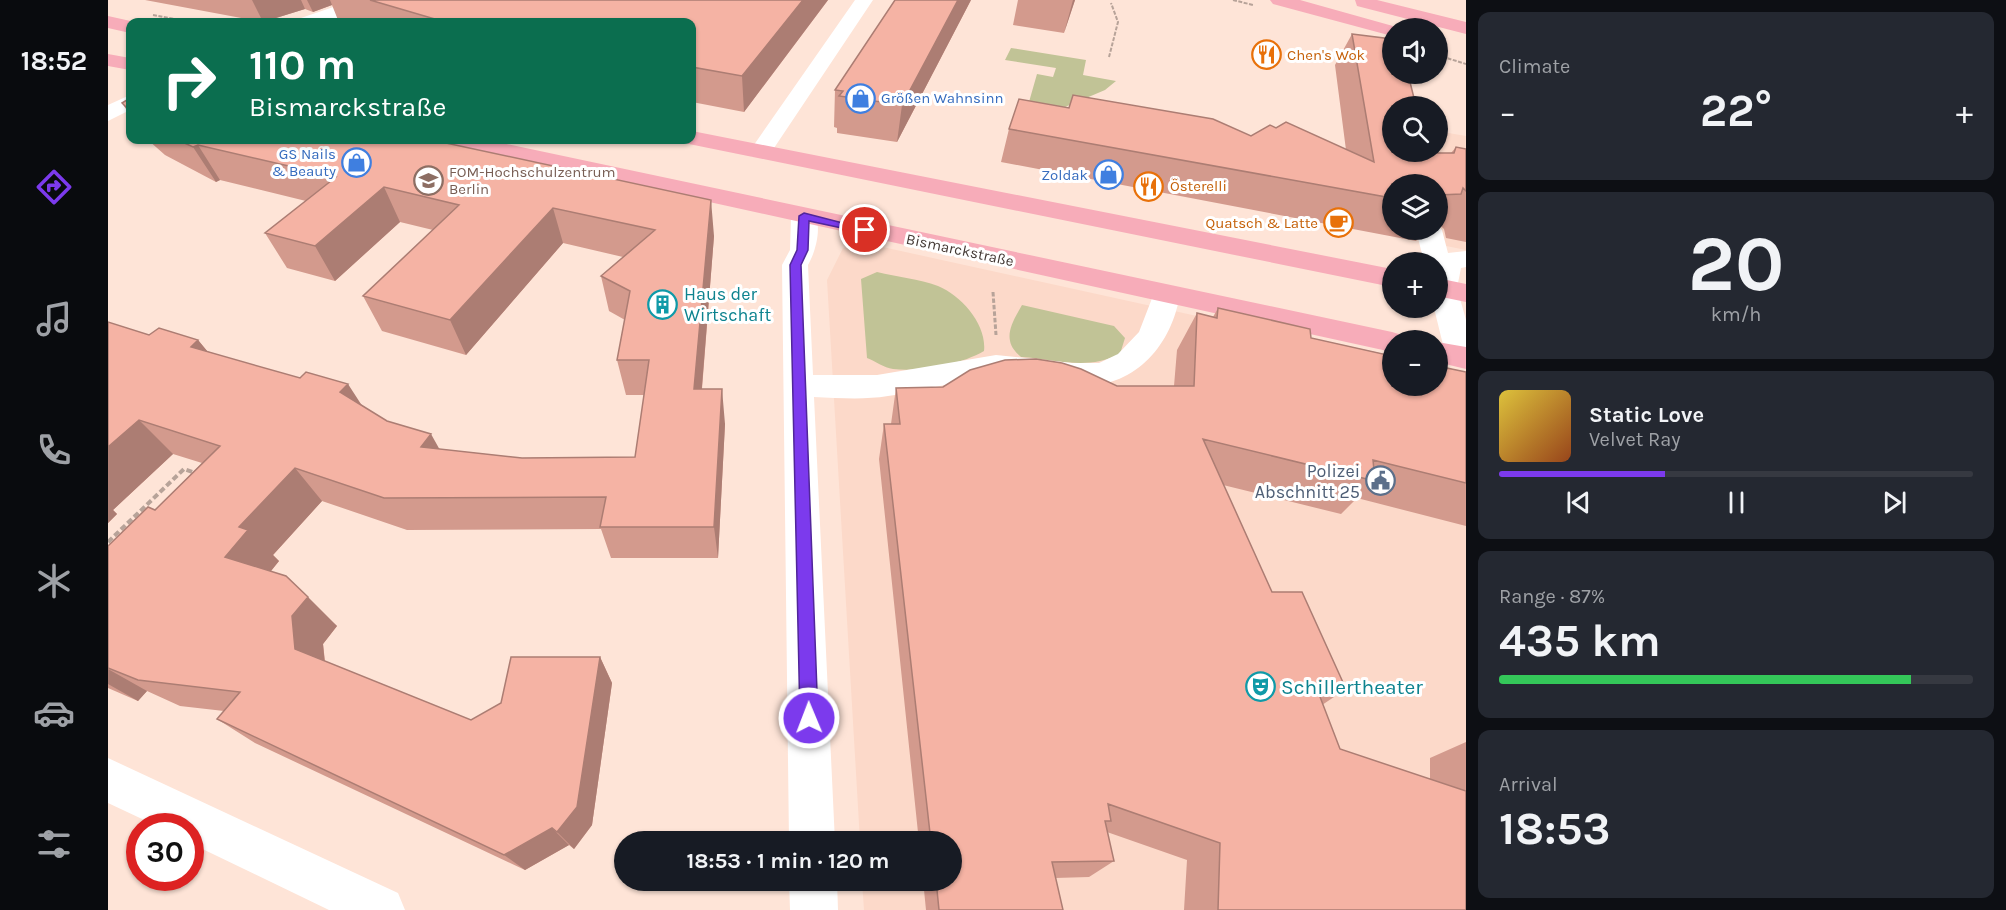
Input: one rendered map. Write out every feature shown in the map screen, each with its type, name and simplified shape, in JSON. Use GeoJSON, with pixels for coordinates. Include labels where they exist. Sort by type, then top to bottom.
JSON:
{"type":"FeatureCollection","features":[{"type":"Feature","properties":{"kind":"main road"},"geometry":{"type":"LineString","coordinates":[[1279,0],[1382,27]]}},
{"type":"Feature","properties":{"kind":"main road"},"geometry":{"type":"LineString","coordinates":[[1355,0],[1466,28]]}},
{"type":"Feature","properties":{"kind":"main road"},"geometry":{"type":"LineString","coordinates":[[108,22],[126,26]]}},
{"type":"Feature","properties":{"kind":"main road"},"geometry":{"type":"LineString","coordinates":[[108,60],[126,63]]}},
{"type":"Feature","properties":{"kind":"main road"},"geometry":{"type":"LineString","coordinates":[[696,139],[1382,276]]}},
{"type":"Feature","properties":{"kind":"main road","name":"Bismarckstraße"},"geometry":{"type":"LineString","coordinates":[[477,144],[1382,340]]}},
{"type":"Feature","properties":{"kind":"street"},"geometry":{"type":"LineString","coordinates":[[760,152],[864,0]]}},
{"type":"Feature","properties":{"kind":"street"},"geometry":{"type":"LineString","coordinates":[[320,18],[369,1]]}},
{"type":"Feature","properties":{"kind":"street"},"geometry":{"type":"LineString","coordinates":[[347,18],[369,1]]}},
{"type":"Feature","properties":{"kind":"street"},"geometry":{"type":"LineString","coordinates":[[108,114],[126,103]]}},
{"type":"Feature","properties":{"kind":"street"},"geometry":{"type":"LineString","coordinates":[[108,130],[126,123]]}},
{"type":"Feature","properties":{"kind":"street"},"geometry":{"type":"LineString","coordinates":[[804,216],[803,250],[795,265],[801,386],[812,831]]}},
{"type":"Feature","properties":{"kind":"street"},"geometry":{"type":"LineString","coordinates":[[1432,240],[1449,289]]}},
{"type":"Feature","properties":{"kind":"street"},"geometry":{"type":"LineString","coordinates":[[1455,356],[1448,264],[1453,260],[1466,259]]}},
{"type":"Feature","properties":{"kind":"street"},"geometry":{"type":"LineString","coordinates":[[801,386],[887,386],[952,372],[998,366],[1086,376],[1107,372],[1137,357],[1151,340],[1165,309],[1166,294]]}},
{"type":"Feature","properties":{"kind":"street"},"geometry":{"type":"LineString","coordinates":[[108,780],[381,910]]}},
{"type":"Feature","properties":{"kind":"street"},"geometry":{"type":"LineString","coordinates":[[813,891],[814,910]]}},
{"type":"Feature","properties":{"kind":"path"},"geometry":{"type":"LineString","coordinates":[[1109,57],[1118,22],[1111,3]]}},
{"type":"Feature","properties":{"kind":"path"},"geometry":{"type":"LineString","coordinates":[[1448,58],[1466,64]]}},
{"type":"Feature","properties":{"kind":"path"},"geometry":{"type":"LineString","coordinates":[[993,292],[998,366]]}},
{"type":"Feature","properties":{"kind":"path"},"geometry":{"type":"LineString","coordinates":[[108,542],[184,469],[206,477]]}},
{"type":"Feature","properties":{"kind":"path"},"geometry":{"type":"LineString","coordinates":[[138,514],[148,518]]}},
{"type":"Feature","properties":{"kind":"shaded area"},"geometry":{"type":"Polygon","coordinates":[[[1448,133],[1466,136],[1466,250],[1441,245],[1440,240],[1448,240],[1448,174],[1431,174],[1423,162],[1448,162],[1448,133]]]}},
{"type":"Feature","properties":{"kind":"shaded area"},"geometry":{"type":"Polygon","coordinates":[[[869,244],[1382,357],[1382,396],[1448,396],[1448,382],[1466,375],[1466,910],[864,910],[863,891],[962,891],[962,831],[859,831],[827,280],[843,248],[851,246],[865,250],[869,244]]]}},
{"type":"Feature","properties":{"kind":"green space"},"geometry":{"type":"Polygon","coordinates":[[[1011,48],[1086,60],[1083,75],[1116,81],[1105,90],[1065,107],[1029,102],[1037,74],[1053,77],[1056,68],[1005,60],[1011,48]]]}},
{"type":"Feature","properties":{"kind":"green space"},"geometry":{"type":"Polygon","coordinates":[[[877,272],[938,286],[956,297],[971,312],[977,322],[984,341],[984,351],[952,364],[904,370],[883,366],[867,358],[861,279],[877,272]]]}},
{"type":"Feature","properties":{"kind":"green space"},"geometry":{"type":"Polygon","coordinates":[[[1022,305],[1114,326],[1125,338],[1120,354],[1095,362],[1083,363],[1021,357],[1011,345],[1010,332],[1022,305]]]}},
{"type":"Feature","properties":{"kind":"building"},"geometry":{"type":"Polygon","coordinates":[[[370,0],[803,0],[742,76],[696,68],[696,18],[431,18],[370,0]]]}},
{"type":"Feature","properties":{"kind":"building"},"geometry":{"type":"Polygon","coordinates":[[[895,0],[958,0],[902,105],[839,96],[843,91],[835,90],[895,0]]]}},
{"type":"Feature","properties":{"kind":"building"},"geometry":{"type":"Polygon","coordinates":[[[1352,34],[1382,38],[1382,84],[1410,84],[1414,96],[1382,96],[1382,162],[1448,162],[1448,153],[1454,153],[1456,147],[1466,149],[1466,191],[1463,188],[1461,194],[1448,195],[1448,174],[1382,174],[1382,196],[1009,129],[1019,99],[1069,108],[1073,95],[1213,119],[1251,136],[1270,125],[1276,128],[1286,122],[1374,162],[1352,34]]]}},
{"type":"Feature","properties":{"kind":"building"},"geometry":{"type":"Polygon","coordinates":[[[187,144],[451,144],[711,200],[694,389],[722,389],[714,527],[600,527],[606,497],[384,498],[295,468],[239,527],[248,530],[225,557],[286,576],[308,597],[292,616],[295,649],[471,720],[501,703],[511,657],[600,657],[577,807],[557,832],[552,828],[504,855],[217,719],[240,692],[138,680],[108,668],[108,546],[148,507],[155,510],[220,446],[139,420],[108,447],[108,322],[149,335],[159,328],[198,340],[191,347],[300,378],[306,372],[348,384],[340,392],[387,421],[431,434],[421,447],[522,458],[635,457],[649,360],[617,360],[630,291],[601,276],[655,230],[553,208],[450,320],[363,296],[459,205],[384,187],[315,246],[265,233],[336,177],[198,145],[193,147],[187,144]]]}},
{"type":"Feature","properties":{"kind":"building"},"geometry":{"type":"Polygon","coordinates":[[[1218,308],[1310,329],[1311,338],[1382,354],[1382,396],[1448,396],[1448,368],[1466,372],[1466,483],[1373,460],[1375,481],[1203,439],[1272,592],[1302,592],[1346,689],[1317,689],[1340,749],[1466,791],[1466,910],[1218,910],[1220,843],[1108,804],[1111,821],[1105,821],[1114,861],[1052,862],[1063,910],[939,910],[937,891],[962,891],[962,831],[930,831],[884,424],[900,424],[896,388],[943,387],[970,370],[1005,360],[1036,359],[1081,369],[1117,386],[1194,386],[1197,313],[1217,318],[1218,308]]]}},
{"type":"Feature","properties":{"kind":"place","name":"Chen's Wok"},"geometry":{"type":"Point","coordinates":[1266,55]}},
{"type":"Feature","properties":{"kind":"place","name":"Größen Wahnsinn"},"geometry":{"type":"Point","coordinates":[860,98]}},
{"type":"Feature","properties":{"kind":"place","name":"GS Nails & Beauty"},"geometry":{"type":"Point","coordinates":[357,163]}},
{"type":"Feature","properties":{"kind":"place","name":"Zoldak"},"geometry":{"type":"Point","coordinates":[1109,175]}},
{"type":"Feature","properties":{"kind":"place","name":"FOM-Hochschulzentrum Berlin"},"geometry":{"type":"Point","coordinates":[428,181]}},
{"type":"Feature","properties":{"kind":"place","name":"Österelli"},"geometry":{"type":"Point","coordinates":[1149,186]}},
{"type":"Feature","properties":{"kind":"place","name":"Quatsch & Latte"},"geometry":{"type":"Point","coordinates":[1339,223]}},
{"type":"Feature","properties":{"kind":"place","name":"Haus der Wirtschaft"},"geometry":{"type":"Point","coordinates":[663,304]}},
{"type":"Feature","properties":{"kind":"place","name":"Polizei Abschnitt 25"},"geometry":{"type":"Point","coordinates":[1381,481]}},
{"type":"Feature","properties":{"kind":"place","name":"Schillertheater"},"geometry":{"type":"Point","coordinates":[1260,687]}},
{"type":"Feature","properties":{"kind":"route"},"geometry":{"type":"LineString","coordinates":[[809,718],[802,404],[795,265],[803,250],[804,216],[865,230]]}}]}
